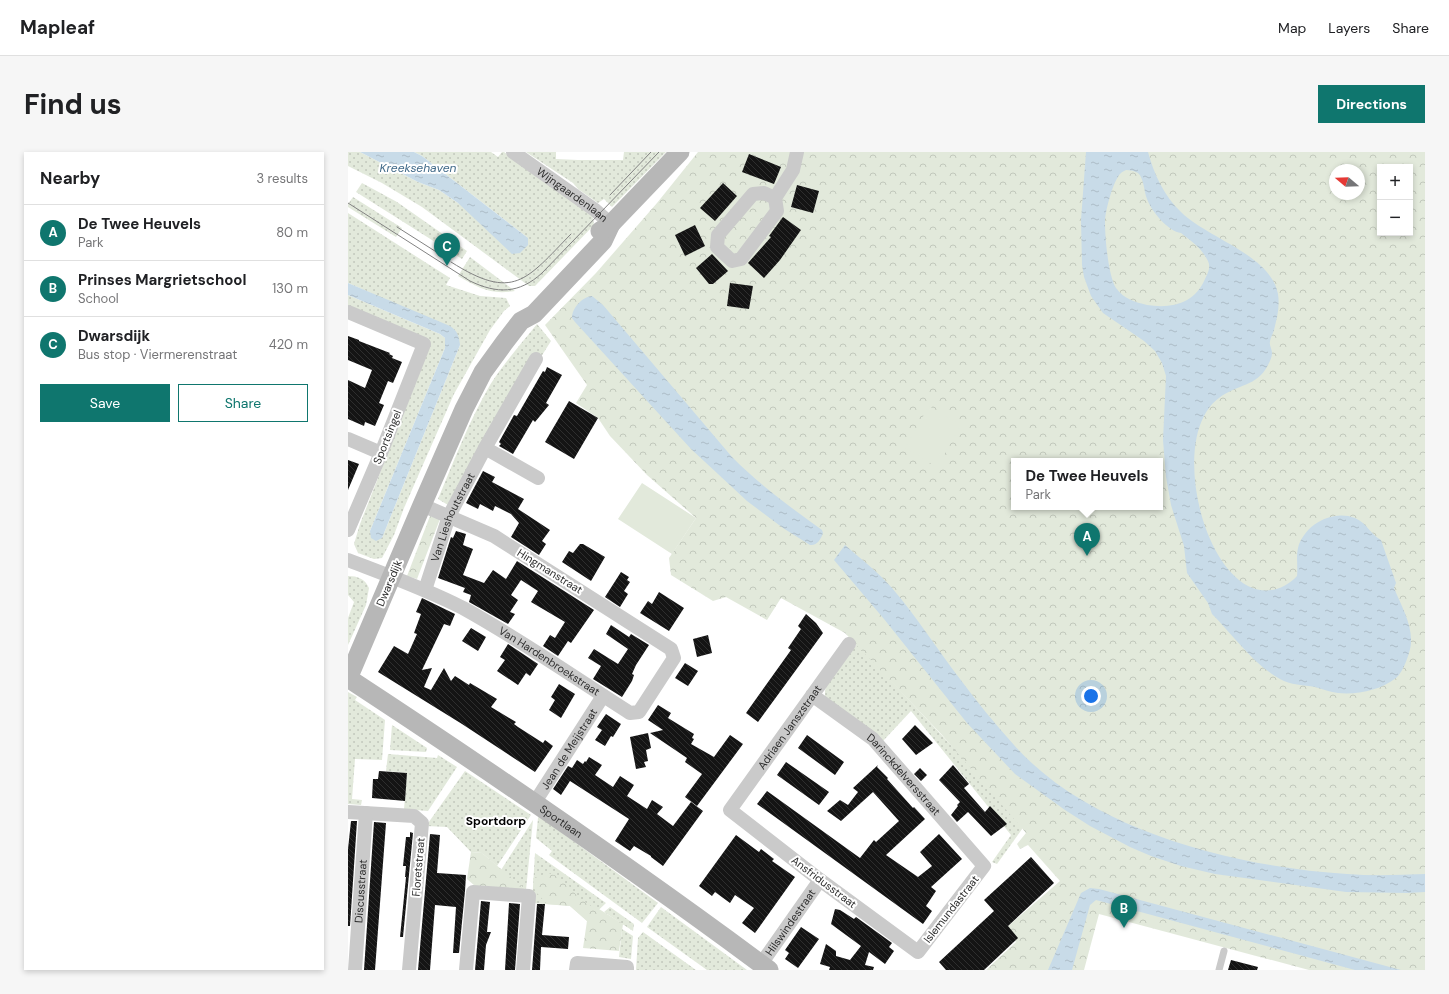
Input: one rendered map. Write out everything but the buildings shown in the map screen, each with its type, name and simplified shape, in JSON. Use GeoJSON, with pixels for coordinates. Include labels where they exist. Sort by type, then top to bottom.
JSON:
{"type":"FeatureCollection","features":[{"type":"Feature","properties":{"kind":"street","name":"Wijngaardenlaan"},"geometry":{"type":"LineString","coordinates":[[513,152],[595,210],[611,224]]}},
{"type":"Feature","properties":{"kind":"street","name":"Dwarsdijk"},"geometry":{"type":"LineString","coordinates":[[350,678],[350,674],[422,505],[464,409],[483,372],[521,321],[534,314],[588,257],[603,241],[611,224],[680,152]]}},
{"type":"Feature","properties":{"kind":"street"},"geometry":{"type":"LineString","coordinates":[[775,198],[764,193],[753,194],[718,235],[717,247],[732,261],[741,259],[777,211],[775,198],[793,170],[797,152]]}},
{"type":"Feature","properties":{"kind":"street","name":"Sportsingel"},"geometry":{"type":"LineString","coordinates":[[348,312],[424,344],[381,453],[348,530]]}},
{"type":"Feature","properties":{"kind":"street","name":"Van Lieshoutstraat"},"geometry":{"type":"LineString","coordinates":[[424,590],[449,516],[485,448],[536,359]]}},
{"type":"Feature","properties":{"kind":"street"},"geometry":{"type":"LineString","coordinates":[[348,439],[381,453]]}},
{"type":"Feature","properties":{"kind":"street"},"geometry":{"type":"LineString","coordinates":[[485,448],[538,478]]}},
{"type":"Feature","properties":{"kind":"street","name":"Hingmanstraat"},"geometry":{"type":"LineString","coordinates":[[422,505],[494,536],[671,649]]}},
{"type":"Feature","properties":{"kind":"street","name":"Van Hardenbroekstraat"},"geometry":{"type":"LineString","coordinates":[[348,560],[424,590],[463,609],[531,649],[630,714],[639,712],[674,658],[671,649]]}},
{"type":"Feature","properties":{"kind":"street","name":"Adriaen Janszstraat"},"geometry":{"type":"LineString","coordinates":[[730,810],[850,644]]}},
{"type":"Feature","properties":{"kind":"street","name":"Sportlaan"},"geometry":{"type":"LineString","coordinates":[[350,678],[535,802],[765,967]]}},
{"type":"Feature","properties":{"kind":"street","name":"Darinckdelversstraat"},"geometry":{"type":"LineString","coordinates":[[812,695],[873,739],[984,866]]}},
{"type":"Feature","properties":{"kind":"street","name":"Jean de Meijstraat"},"geometry":{"type":"LineString","coordinates":[[535,802],[603,696]]}},
{"type":"Feature","properties":{"kind":"street","name":"Ansfridusstraat"},"geometry":{"type":"LineString","coordinates":[[730,810],[820,880],[918,952]]}},
{"type":"Feature","properties":{"kind":"street"},"geometry":{"type":"LineString","coordinates":[[348,812],[366,813]]}},
{"type":"Feature","properties":{"kind":"street","name":"Discusstraat"},"geometry":{"type":"LineString","coordinates":[[355,970],[366,813]]}},
{"type":"Feature","properties":{"kind":"street","name":"Floretstraat"},"geometry":{"type":"LineString","coordinates":[[366,813],[414,816],[422,823],[409,970]]}},
{"type":"Feature","properties":{"kind":"street","name":"Islemundastraat"},"geometry":{"type":"LineString","coordinates":[[918,952],[984,866]]}},
{"type":"Feature","properties":{"kind":"street","name":"Hilswindestraat"},"geometry":{"type":"LineString","coordinates":[[765,967],[820,880]]}},
{"type":"Feature","properties":{"kind":"street"},"geometry":{"type":"LineString","coordinates":[[466,970],[473,892],[529,896],[523,970]]}},
{"type":"Feature","properties":{"kind":"street"},"geometry":{"type":"LineString","coordinates":[[576,970],[577,963],[627,968]]}},
{"type":"Feature","properties":{"kind":"lane"},"geometry":{"type":"LineString","coordinates":[[1219,970],[1224,951]]}},
{"type":"Feature","properties":{"kind":"green space"},"geometry":{"type":"Polygon","coordinates":[[[348,152],[360,152],[418,182],[439,190],[458,203],[528,238],[422,156],[414,152],[491,152],[498,157],[502,152],[504,152],[592,213],[594,225],[535,286],[529,286],[422,207],[382,183],[348,166],[348,152]]]}},
{"type":"Feature","properties":{"kind":"green space"},"geometry":{"type":"Polygon","coordinates":[[[526,152],[556,152],[556,159],[623,160],[624,152],[666,152],[612,207],[604,199],[598,203],[578,189],[573,183],[526,152]]]}},
{"type":"Feature","properties":{"kind":"green space"},"geometry":{"type":"Polygon","coordinates":[[[698,152],[1425,152],[1425,970],[1309,970],[1099,914],[1084,970],[986,970],[1016,942],[1006,928],[1060,881],[1028,845],[1020,849],[1017,844],[1026,833],[942,735],[845,633],[781,598],[767,620],[726,597],[713,601],[671,575],[669,558],[696,518],[647,475],[610,436],[598,418],[576,403],[587,385],[545,325],[596,273],[657,203],[698,152]]]}},
{"type":"Feature","properties":{"kind":"green space"},"geometry":{"type":"Polygon","coordinates":[[[362,183],[397,202],[467,251],[462,259],[356,192],[362,183]]]}},
{"type":"Feature","properties":{"kind":"green space"},"geometry":{"type":"Polygon","coordinates":[[[353,197],[402,228],[396,237],[348,207],[348,204],[353,197]]]}},
{"type":"Feature","properties":{"kind":"green space"},"geometry":{"type":"Polygon","coordinates":[[[348,213],[450,278],[446,285],[480,296],[506,298],[510,306],[504,311],[490,330],[454,394],[404,508],[394,535],[382,558],[374,559],[358,553],[354,544],[360,524],[429,348],[348,307],[348,295],[440,334],[445,338],[445,348],[370,531],[382,538],[460,345],[371,293],[348,283],[348,213]]]}},
{"type":"Feature","properties":{"kind":"green space"},"geometry":{"type":"Polygon","coordinates":[[[470,257],[515,291],[498,292],[485,290],[458,276],[470,257]]]}},
{"type":"Feature","properties":{"kind":"green space"},"geometry":{"type":"Polygon","coordinates":[[[537,324],[551,341],[448,505],[438,499],[475,413],[495,377],[537,324]]]}},
{"type":"Feature","properties":{"kind":"green space"},"geometry":{"type":"Polygon","coordinates":[[[929,406],[961,425],[937,467],[905,448],[929,406]]]}},
{"type":"Feature","properties":{"kind":"green space"},"geometry":{"type":"Polygon","coordinates":[[[642,483],[696,518],[672,554],[618,519],[642,483]]]}},
{"type":"Feature","properties":{"kind":"green space"},"geometry":{"type":"Polygon","coordinates":[[[430,516],[440,519],[417,579],[407,576],[430,516]]]}},
{"type":"Feature","properties":{"kind":"green space"},"geometry":{"type":"Polygon","coordinates":[[[348,576],[361,579],[369,588],[366,605],[348,645],[348,618],[354,602],[348,595],[348,576]]]}},
{"type":"Feature","properties":{"kind":"green space"},"geometry":{"type":"Polygon","coordinates":[[[857,644],[1025,825],[997,864],[992,862],[1011,835],[911,711],[883,741],[825,697],[826,686],[857,644]]]}},
{"type":"Feature","properties":{"kind":"green space"},"geometry":{"type":"Polygon","coordinates":[[[348,692],[357,697],[355,700],[385,720],[382,760],[355,759],[352,799],[362,800],[361,805],[348,804],[348,692]]]}},
{"type":"Feature","properties":{"kind":"green space"},"geometry":{"type":"Polygon","coordinates":[[[392,725],[427,748],[426,752],[390,750],[392,725]]]}},
{"type":"Feature","properties":{"kind":"green space"},"geometry":{"type":"Polygon","coordinates":[[[388,754],[437,758],[438,755],[457,767],[428,811],[404,809],[407,773],[386,771],[388,754]]]}},
{"type":"Feature","properties":{"kind":"green space"},"geometry":{"type":"Polygon","coordinates":[[[465,771],[531,815],[497,866],[482,853],[471,852],[447,827],[426,826],[465,771]]]}},
{"type":"Feature","properties":{"kind":"green space"},"geometry":{"type":"Polygon","coordinates":[[[539,816],[658,903],[642,923],[549,855],[552,851],[536,838],[539,816]]]}},
{"type":"Feature","properties":{"kind":"green space"},"geometry":{"type":"Polygon","coordinates":[[[533,820],[526,890],[501,870],[533,820]]]}},
{"type":"Feature","properties":{"kind":"green space"},"geometry":{"type":"Polygon","coordinates":[[[471,852],[482,853],[526,890],[475,886],[467,879],[471,852]]]}},
{"type":"Feature","properties":{"kind":"green space"},"geometry":{"type":"Polygon","coordinates":[[[535,853],[606,903],[587,921],[570,906],[532,903],[535,853]]]}},
{"type":"Feature","properties":{"kind":"green space"},"geometry":{"type":"Polygon","coordinates":[[[548,873],[557,876],[563,883],[568,885],[578,897],[591,906],[599,909],[623,924],[619,951],[583,948],[587,921],[570,906],[547,904],[535,891],[533,878],[548,873]]]}},
{"type":"Feature","properties":{"kind":"green space"},"geometry":{"type":"Polygon","coordinates":[[[610,907],[634,924],[633,931],[604,912],[610,907]]]}},
{"type":"Feature","properties":{"kind":"green space"},"geometry":{"type":"Polygon","coordinates":[[[661,907],[747,970],[707,970],[647,927],[661,907]]]}},
{"type":"Feature","properties":{"kind":"green space"},"geometry":{"type":"Polygon","coordinates":[[[622,929],[633,936],[631,959],[619,957],[622,929]]]}},
{"type":"Feature","properties":{"kind":"green space"},"geometry":{"type":"Polygon","coordinates":[[[643,932],[696,970],[636,970],[638,938],[643,932]]]}},
{"type":"Feature","properties":{"kind":"water","name":"Kreeksehaven"},"geometry":{"type":"Polygon","coordinates":[[[360,152],[414,152],[422,156],[528,238],[528,245],[520,253],[512,254],[458,203],[439,190],[418,182],[360,152]]]}},
{"type":"Feature","properties":{"kind":"water"},"geometry":{"type":"Polygon","coordinates":[[[1086,152],[1148,152],[1160,184],[1175,206],[1192,221],[1251,258],[1264,268],[1273,280],[1278,294],[1279,303],[1274,332],[1270,340],[1272,354],[1269,364],[1258,377],[1219,398],[1208,409],[1197,435],[1194,458],[1195,483],[1200,508],[1208,533],[1218,555],[1232,573],[1248,586],[1261,590],[1274,590],[1281,588],[1297,576],[1297,551],[1301,540],[1306,532],[1320,521],[1328,517],[1346,516],[1355,518],[1363,523],[1377,538],[1381,540],[1396,583],[1394,588],[1410,628],[1410,651],[1401,672],[1396,678],[1376,689],[1353,693],[1335,693],[1315,687],[1293,684],[1284,681],[1261,666],[1212,614],[1208,603],[1187,573],[1184,546],[1171,505],[1166,477],[1163,440],[1166,376],[1162,363],[1155,351],[1144,341],[1103,313],[1091,296],[1084,277],[1082,265],[1081,220],[1086,152]],[[1126,170],[1121,173],[1115,182],[1105,217],[1108,256],[1113,282],[1119,292],[1130,300],[1138,303],[1165,306],[1174,305],[1189,299],[1201,287],[1206,277],[1209,270],[1208,261],[1196,245],[1181,233],[1171,229],[1156,215],[1149,204],[1140,175],[1138,173],[1126,170]]]}},
{"type":"Feature","properties":{"kind":"water"},"geometry":{"type":"Polygon","coordinates":[[[348,283],[450,326],[458,334],[460,345],[382,538],[376,541],[371,538],[370,531],[445,348],[445,338],[440,334],[348,295],[348,283]]]}},
{"type":"Feature","properties":{"kind":"water"},"geometry":{"type":"Polygon","coordinates":[[[592,296],[603,305],[732,457],[764,486],[822,530],[823,533],[817,543],[810,545],[783,528],[747,501],[691,449],[575,322],[572,318],[574,310],[581,301],[592,296]]]}},
{"type":"Feature","properties":{"kind":"water"},"geometry":{"type":"Polygon","coordinates":[[[845,545],[887,582],[910,610],[973,696],[1014,745],[1046,775],[1082,800],[1123,822],[1167,839],[1213,853],[1259,863],[1304,870],[1347,874],[1425,874],[1425,892],[1346,892],[1215,874],[1181,866],[1151,856],[1090,826],[1015,774],[967,723],[884,619],[834,560],[845,545]]]}},
{"type":"Feature","properties":{"kind":"water"},"geometry":{"type":"Polygon","coordinates":[[[1090,888],[1099,889],[1401,970],[1355,970],[1096,900],[1090,905],[1072,970],[1048,970],[1081,893],[1090,888]]]}},
{"type":"Feature","properties":{"kind":"tram line"},"geometry":{"type":"LineString","coordinates":[[610,195],[651,152]]}},
{"type":"Feature","properties":{"kind":"tram line"},"geometry":{"type":"LineString","coordinates":[[348,203],[470,281],[489,288],[508,290],[525,285],[542,273],[659,152]]}},
{"type":"Feature","properties":{"kind":"tram line"},"geometry":{"type":"LineString","coordinates":[[397,227],[438,253]]}},
{"type":"Feature","properties":{"kind":"tram line"},"geometry":{"type":"LineString","coordinates":[[451,262],[472,274],[490,281],[505,283],[518,280],[530,274],[571,234]]}},
{"type":"Feature","properties":{"kind":"place","name":"Dwarsdijk"},"geometry":{"type":"Point","coordinates":[447,266]}},
{"type":"Feature","properties":{"kind":"place","name":"De Twee Heuvels"},"geometry":{"type":"Point","coordinates":[1087,556]}},
{"type":"Feature","properties":{"kind":"place","name":"Prinses Margrietschool"},"geometry":{"type":"Point","coordinates":[1124,928]}},
{"type":"Feature","properties":{"kind":"district","name":"Sportdorp"},"geometry":{"type":"Point","coordinates":[496,821]}}]}
